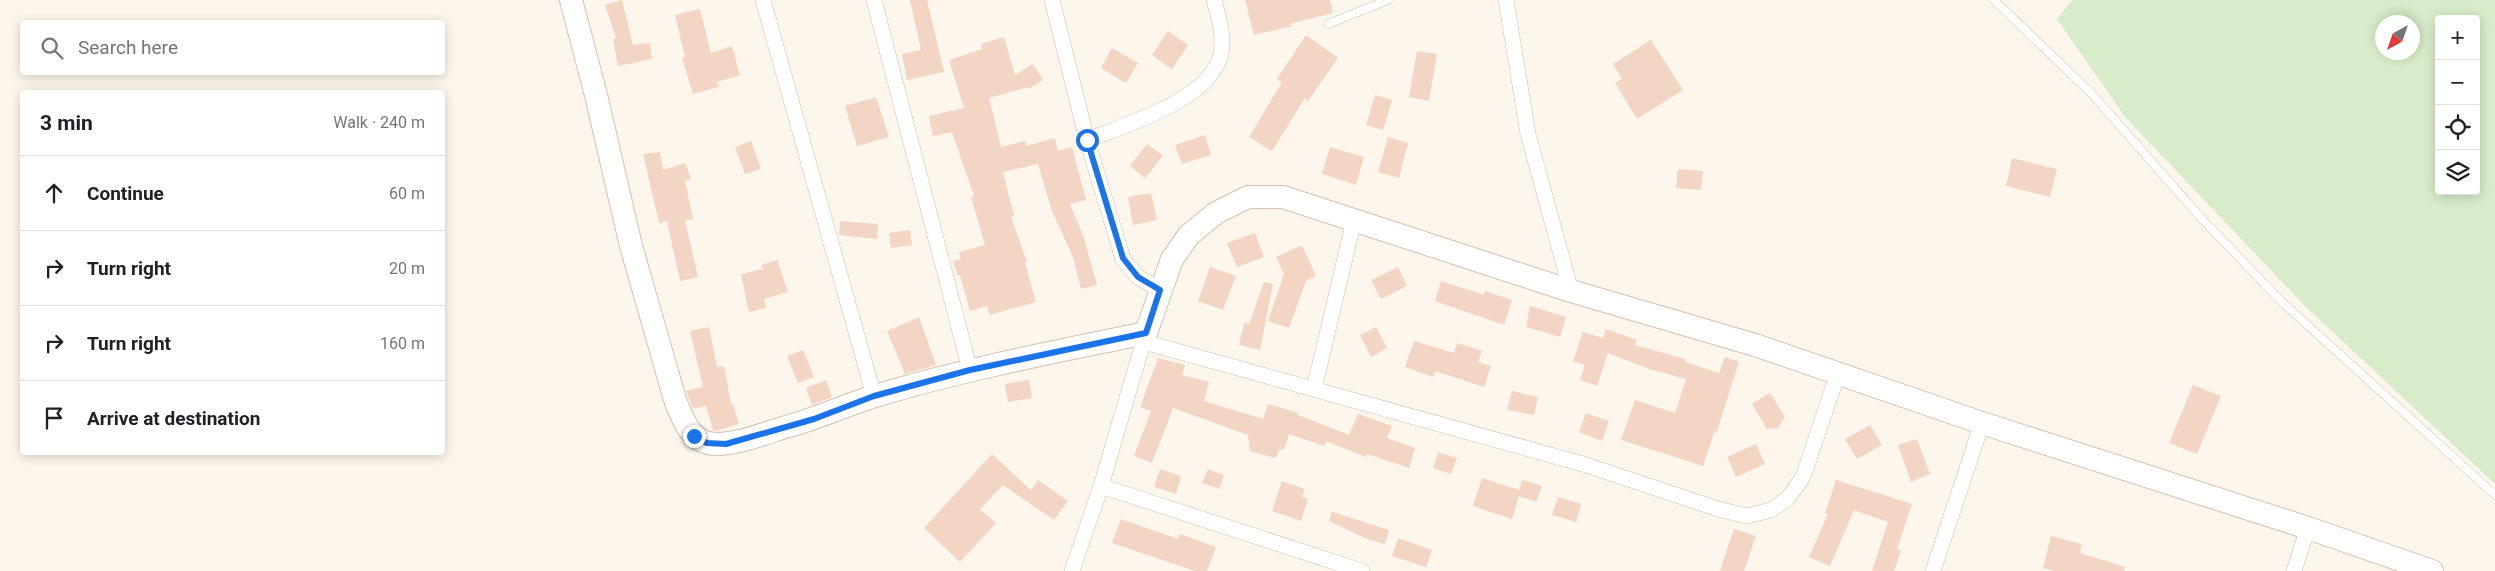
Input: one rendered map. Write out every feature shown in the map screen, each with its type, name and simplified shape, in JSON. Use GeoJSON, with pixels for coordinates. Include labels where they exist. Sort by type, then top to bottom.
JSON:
{"type":"FeatureCollection","features":[{"type":"Feature","properties":{"kind":"street"},"geometry":{"type":"LineString","coordinates":[[571,0],[596,96],[633,255],[676,403],[685,424],[694,436],[707,443],[726,444],[814,419],[874,396],[970,370],[1145,338],[1583,464],[1718,509],[1747,516],[1770,510],[1788,498],[1803,477],[1838,373]]}},
{"type":"Feature","properties":{"kind":"street"},"geometry":{"type":"LineString","coordinates":[[763,0],[874,396]]}},
{"type":"Feature","properties":{"kind":"street"},"geometry":{"type":"LineString","coordinates":[[874,0],[970,370]]}},
{"type":"Feature","properties":{"kind":"street"},"geometry":{"type":"LineString","coordinates":[[1052,0],[1087,140],[1123,258],[1138,277],[1160,290]]}},
{"type":"Feature","properties":{"kind":"street"},"geometry":{"type":"LineString","coordinates":[[1087,140],[1169,106],[1193,92],[1208,77],[1220,55],[1222,31],[1214,0]]}},
{"type":"Feature","properties":{"kind":"street"},"geometry":{"type":"LineString","coordinates":[[1506,0],[1528,134],[1571,291]]}},
{"type":"Feature","properties":{"kind":"street"},"geometry":{"type":"LineString","coordinates":[[1072,571],[1101,486],[1160,290],[1172,259],[1189,235],[1216,214],[1248,197],[1283,197],[1571,291],[1736,339],[1982,423],[2308,528],[2432,571]]}},
{"type":"Feature","properties":{"kind":"street"},"geometry":{"type":"LineString","coordinates":[[1314,388],[1328,322],[1354,220]]}},
{"type":"Feature","properties":{"kind":"street"},"geometry":{"type":"LineString","coordinates":[[1933,571],[1982,423]]}},
{"type":"Feature","properties":{"kind":"street"},"geometry":{"type":"LineString","coordinates":[[1101,486],[1362,571]]}},
{"type":"Feature","properties":{"kind":"street"},"geometry":{"type":"LineString","coordinates":[[2294,571],[2308,528]]}},
{"type":"Feature","properties":{"kind":"lane"},"geometry":{"type":"LineString","coordinates":[[1328,24],[1388,0]]}},
{"type":"Feature","properties":{"kind":"lane"},"geometry":{"type":"LineString","coordinates":[[1994,0],[2091,93],[2202,219],[2282,302],[2495,495]]}},
{"type":"Feature","properties":{"kind":"green space"},"geometry":{"type":"Polygon","coordinates":[[[2072,0],[2495,0],[2495,484],[2305,306],[2125,117],[2057,19],[2072,0]]]}},
{"type":"Feature","properties":{"kind":"building"},"geometry":{"type":"Polygon","coordinates":[[[622,0],[633,45],[650,43],[652,59],[618,66],[613,39],[616,38],[605,5],[622,0]]]}},
{"type":"Feature","properties":{"kind":"building"},"geometry":{"type":"Polygon","coordinates":[[[910,0],[927,0],[944,72],[907,80],[902,54],[921,50],[910,0]]]}},
{"type":"Feature","properties":{"kind":"building"},"geometry":{"type":"Polygon","coordinates":[[[1245,0],[1330,0],[1333,13],[1289,24],[1293,26],[1254,35],[1245,0]]]}},
{"type":"Feature","properties":{"kind":"building"},"geometry":{"type":"Polygon","coordinates":[[[700,9],[711,53],[732,46],[740,75],[717,82],[719,87],[693,94],[682,58],[685,57],[675,15],[700,9]]]}},
{"type":"Feature","properties":{"kind":"building"},"geometry":{"type":"Polygon","coordinates":[[[1168,31],[1188,45],[1172,69],[1152,55],[1168,31]]]}},
{"type":"Feature","properties":{"kind":"building"},"geometry":{"type":"Polygon","coordinates":[[[1306,35],[1338,58],[1308,101],[1305,98],[1272,151],[1249,137],[1282,82],[1277,79],[1306,35]]]}},
{"type":"Feature","properties":{"kind":"building"},"geometry":{"type":"Polygon","coordinates":[[[1004,37],[1015,75],[1033,64],[1043,80],[1029,89],[1028,87],[989,98],[1001,147],[1025,141],[1026,146],[1055,138],[1058,151],[1072,147],[1086,200],[1070,204],[1084,238],[1097,285],[1081,289],[1073,257],[1052,211],[1038,164],[1003,172],[1014,216],[1011,217],[1027,262],[1025,263],[1036,302],[990,315],[987,306],[970,311],[960,275],[958,276],[953,261],[961,259],[959,252],[985,245],[971,197],[974,196],[952,132],[933,136],[929,116],[964,108],[949,60],[982,49],[981,44],[1004,37]]]}},
{"type":"Feature","properties":{"kind":"building"},"geometry":{"type":"Polygon","coordinates":[[[1651,40],[1683,90],[1637,119],[1615,83],[1622,79],[1613,64],[1651,40]]]}},
{"type":"Feature","properties":{"kind":"building"},"geometry":{"type":"Polygon","coordinates":[[[1112,48],[1138,63],[1126,83],[1101,68],[1112,48]]]}},
{"type":"Feature","properties":{"kind":"building"},"geometry":{"type":"Polygon","coordinates":[[[1417,51],[1437,54],[1429,101],[1409,97],[1417,51]]]}},
{"type":"Feature","properties":{"kind":"building"},"geometry":{"type":"Polygon","coordinates":[[[1375,95],[1392,100],[1383,130],[1366,125],[1375,95]]]}},
{"type":"Feature","properties":{"kind":"building"},"geometry":{"type":"Polygon","coordinates":[[[876,97],[889,137],[857,146],[845,106],[876,97]]]}},
{"type":"Feature","properties":{"kind":"building"},"geometry":{"type":"Polygon","coordinates":[[[1205,135],[1211,155],[1182,164],[1175,145],[1205,135]]]}},
{"type":"Feature","properties":{"kind":"building"},"geometry":{"type":"Polygon","coordinates":[[[1388,137],[1408,143],[1399,178],[1378,172],[1388,137]]]}},
{"type":"Feature","properties":{"kind":"building"},"geometry":{"type":"Polygon","coordinates":[[[751,141],[761,169],[745,174],[735,147],[751,141]]]}},
{"type":"Feature","properties":{"kind":"building"},"geometry":{"type":"Polygon","coordinates":[[[1147,144],[1163,156],[1145,178],[1130,166],[1147,144]]]}},
{"type":"Feature","properties":{"kind":"building"},"geometry":{"type":"Polygon","coordinates":[[[1330,147],[1364,157],[1356,185],[1322,174],[1330,147]]]}},
{"type":"Feature","properties":{"kind":"building"},"geometry":{"type":"Polygon","coordinates":[[[660,152],[663,170],[685,163],[691,179],[685,181],[693,219],[685,220],[698,277],[680,281],[667,221],[659,223],[643,154],[660,152]]]}},
{"type":"Feature","properties":{"kind":"building"},"geometry":{"type":"Polygon","coordinates":[[[2012,158],[2057,169],[2050,197],[2006,186],[2012,158]]]}},
{"type":"Feature","properties":{"kind":"building"},"geometry":{"type":"Polygon","coordinates":[[[1678,169],[1703,171],[1701,190],[1676,188],[1678,169]]]}},
{"type":"Feature","properties":{"kind":"building"},"geometry":{"type":"Polygon","coordinates":[[[1151,193],[1157,220],[1133,225],[1128,197],[1151,193]]]}},
{"type":"Feature","properties":{"kind":"building"},"geometry":{"type":"Polygon","coordinates":[[[840,221],[878,224],[877,239],[839,235],[840,221]]]}},
{"type":"Feature","properties":{"kind":"building"},"geometry":{"type":"Polygon","coordinates":[[[910,230],[912,245],[891,248],[889,233],[910,230]]]}},
{"type":"Feature","properties":{"kind":"building"},"geometry":{"type":"Polygon","coordinates":[[[1255,233],[1264,257],[1237,267],[1227,243],[1255,233]]]}},
{"type":"Feature","properties":{"kind":"building"},"geometry":{"type":"Polygon","coordinates":[[[1302,245],[1316,276],[1306,281],[1289,328],[1268,321],[1284,274],[1276,257],[1302,245]]]}},
{"type":"Feature","properties":{"kind":"building"},"geometry":{"type":"Polygon","coordinates":[[[777,260],[788,292],[764,299],[766,308],[749,312],[741,274],[763,269],[761,265],[777,260]]]}},
{"type":"Feature","properties":{"kind":"building"},"geometry":{"type":"Polygon","coordinates":[[[1210,267],[1236,276],[1223,310],[1198,301],[1210,267]]]}},
{"type":"Feature","properties":{"kind":"building"},"geometry":{"type":"Polygon","coordinates":[[[1398,267],[1407,286],[1381,299],[1371,280],[1398,267]]]}},
{"type":"Feature","properties":{"kind":"building"},"geometry":{"type":"Polygon","coordinates":[[[1441,281],[1484,295],[1485,291],[1512,300],[1504,325],[1435,301],[1441,281]]]}},
{"type":"Feature","properties":{"kind":"building"},"geometry":{"type":"Polygon","coordinates":[[[1264,282],[1273,284],[1260,350],[1239,345],[1244,323],[1249,324],[1264,282]]]}},
{"type":"Feature","properties":{"kind":"building"},"geometry":{"type":"Polygon","coordinates":[[[1530,306],[1566,317],[1560,337],[1526,327],[1530,306]]]}},
{"type":"Feature","properties":{"kind":"building"},"geometry":{"type":"Polygon","coordinates":[[[919,317],[936,365],[905,374],[887,331],[919,317]]]}},
{"type":"Feature","properties":{"kind":"building"},"geometry":{"type":"Polygon","coordinates":[[[709,327],[717,367],[724,366],[731,404],[733,404],[739,424],[716,431],[713,430],[706,406],[693,409],[686,391],[703,387],[690,331],[709,327]]]}},
{"type":"Feature","properties":{"kind":"building"},"geometry":{"type":"Polygon","coordinates":[[[1376,327],[1387,348],[1371,357],[1360,335],[1376,327]]]}},
{"type":"Feature","properties":{"kind":"building"},"geometry":{"type":"Polygon","coordinates":[[[1606,329],[1637,340],[1635,345],[1685,359],[1685,362],[1719,373],[1725,357],[1739,362],[1716,434],[1715,430],[1703,466],[1621,440],[1635,400],[1675,413],[1686,379],[1649,369],[1608,353],[1597,386],[1580,380],[1585,365],[1573,361],[1583,332],[1603,338],[1606,329]]]}},
{"type":"Feature","properties":{"kind":"building"},"geometry":{"type":"Polygon","coordinates":[[[1414,341],[1454,353],[1457,343],[1482,351],[1478,362],[1491,366],[1484,387],[1435,371],[1433,377],[1405,367],[1414,341]]]}},
{"type":"Feature","properties":{"kind":"building"},"geometry":{"type":"Polygon","coordinates":[[[803,350],[814,377],[798,383],[787,356],[803,350]]]}},
{"type":"Feature","properties":{"kind":"building"},"geometry":{"type":"Polygon","coordinates":[[[1158,358],[1185,365],[1182,375],[1209,382],[1204,401],[1263,419],[1268,404],[1298,413],[1298,415],[1349,435],[1358,414],[1392,426],[1387,438],[1415,448],[1409,468],[1367,454],[1366,457],[1326,441],[1324,446],[1289,434],[1284,450],[1279,449],[1276,458],[1250,451],[1248,435],[1173,408],[1152,463],[1134,456],[1151,411],[1140,407],[1158,358]]]}},
{"type":"Feature","properties":{"kind":"building"},"geometry":{"type":"Polygon","coordinates":[[[826,380],[832,397],[812,405],[806,388],[826,380]]]}},
{"type":"Feature","properties":{"kind":"building"},"geometry":{"type":"Polygon","coordinates":[[[1029,380],[1032,398],[1008,402],[1005,384],[1029,380]]]}},
{"type":"Feature","properties":{"kind":"building"},"geometry":{"type":"Polygon","coordinates":[[[2193,385],[2221,396],[2197,454],[2169,443],[2193,385]]]}},
{"type":"Feature","properties":{"kind":"building"},"geometry":{"type":"Polygon","coordinates":[[[1512,391],[1538,397],[1534,415],[1507,410],[1512,391]]]}},
{"type":"Feature","properties":{"kind":"building"},"geometry":{"type":"Polygon","coordinates":[[[1770,393],[1785,417],[1778,428],[1767,429],[1752,404],[1770,393]]]}},
{"type":"Feature","properties":{"kind":"building"},"geometry":{"type":"Polygon","coordinates":[[[1586,413],[1609,421],[1602,441],[1579,432],[1586,413]]]}},
{"type":"Feature","properties":{"kind":"building"},"geometry":{"type":"Polygon","coordinates":[[[1870,425],[1882,445],[1857,459],[1845,439],[1870,425]]]}},
{"type":"Feature","properties":{"kind":"building"},"geometry":{"type":"Polygon","coordinates":[[[1917,439],[1930,474],[1911,482],[1898,445],[1917,439]]]}},
{"type":"Feature","properties":{"kind":"building"},"geometry":{"type":"Polygon","coordinates":[[[1756,444],[1765,464],[1736,477],[1727,457],[1756,444]]]}},
{"type":"Feature","properties":{"kind":"building"},"geometry":{"type":"Polygon","coordinates":[[[1438,452],[1457,458],[1451,474],[1433,468],[1438,452]]]}},
{"type":"Feature","properties":{"kind":"building"},"geometry":{"type":"Polygon","coordinates":[[[992,454],[1031,490],[1038,480],[1068,501],[1054,520],[1003,485],[980,509],[996,523],[960,562],[924,528],[992,454]]]}},
{"type":"Feature","properties":{"kind":"building"},"geometry":{"type":"Polygon","coordinates":[[[1160,469],[1181,476],[1176,494],[1154,487],[1160,469]]]}},
{"type":"Feature","properties":{"kind":"building"},"geometry":{"type":"Polygon","coordinates":[[[1208,469],[1224,475],[1219,489],[1202,483],[1208,469]]]}},
{"type":"Feature","properties":{"kind":"building"},"geometry":{"type":"Polygon","coordinates":[[[1482,478],[1519,490],[1522,480],[1542,486],[1536,502],[1519,496],[1512,519],[1473,506],[1482,478]]]}},
{"type":"Feature","properties":{"kind":"building"},"geometry":{"type":"Polygon","coordinates":[[[1836,480],[1912,504],[1897,549],[1901,551],[1894,571],[1872,571],[1888,522],[1854,510],[1830,566],[1809,557],[1828,514],[1825,514],[1836,480]]]}},
{"type":"Feature","properties":{"kind":"building"},"geometry":{"type":"Polygon","coordinates":[[[1282,481],[1305,489],[1302,497],[1308,499],[1301,521],[1272,511],[1282,481]]]}},
{"type":"Feature","properties":{"kind":"building"},"geometry":{"type":"Polygon","coordinates":[[[1558,497],[1581,504],[1576,522],[1552,515],[1558,497]]]}},
{"type":"Feature","properties":{"kind":"building"},"geometry":{"type":"Polygon","coordinates":[[[1332,512],[1389,530],[1385,544],[1367,539],[1329,521],[1332,512]]]}},
{"type":"Feature","properties":{"kind":"building"},"geometry":{"type":"Polygon","coordinates":[[[1121,519],[1178,539],[1180,534],[1216,547],[1207,571],[1195,571],[1112,543],[1121,519]]]}},
{"type":"Feature","properties":{"kind":"building"},"geometry":{"type":"Polygon","coordinates":[[[1734,529],[1756,536],[1744,571],[1720,571],[1734,529]]]}},
{"type":"Feature","properties":{"kind":"building"},"geometry":{"type":"Polygon","coordinates":[[[2051,536],[2082,544],[2080,553],[2125,567],[2124,571],[2055,571],[2043,568],[2051,536]]]}},
{"type":"Feature","properties":{"kind":"building"},"geometry":{"type":"Polygon","coordinates":[[[1398,538],[1432,550],[1426,567],[1392,556],[1398,538]]]}},
{"type":"Feature","properties":{"kind":"route"},"geometry":{"type":"LineString","coordinates":[[694,436],[707,443],[726,444],[814,419],[874,396],[970,370],[1146,333],[1160,290],[1138,277],[1129,269],[1123,258],[1087,140]]}}]}
